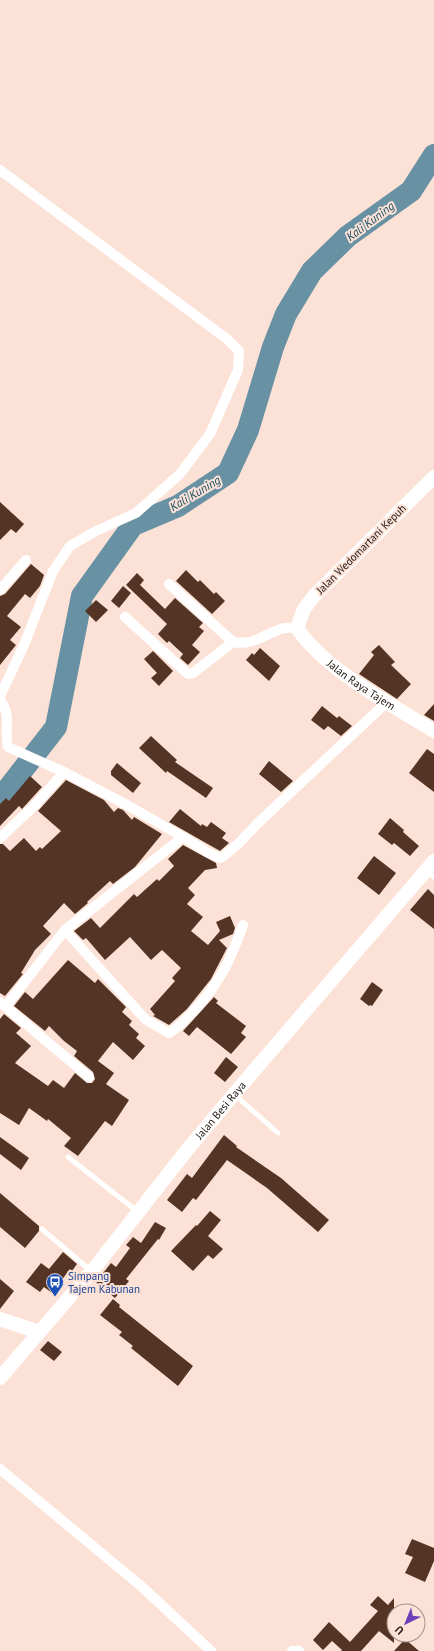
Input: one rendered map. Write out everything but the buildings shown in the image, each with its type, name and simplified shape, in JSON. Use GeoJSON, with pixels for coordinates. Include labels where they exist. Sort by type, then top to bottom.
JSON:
{"type":"FeatureCollection","features":[{"type":"Feature","properties":{"kind":"main road","name":"Jalan Wedomartani Kepuh"},"geometry":{"type":"LineString","coordinates":[[297,628],[304,609],[314,596],[434,477]]}},
{"type":"Feature","properties":{"kind":"main road","name":"Jalan Raya Tajem"},"geometry":{"type":"LineString","coordinates":[[297,628],[303,637],[318,652],[349,676],[434,731]]}},
{"type":"Feature","properties":{"kind":"main road","name":"Jalan Besi Raya"},"geometry":{"type":"LineString","coordinates":[[0,1378],[92,1272],[187,1150],[234,1094],[431,870]]}},
{"type":"Feature","properties":{"kind":"main road"},"geometry":{"type":"LineString","coordinates":[[0,1319],[39,1332]]}},
{"type":"Feature","properties":{"kind":"street"},"geometry":{"type":"LineString","coordinates":[[0,170],[227,339],[239,351],[238,370],[210,434],[180,474],[136,513],[96,531],[70,546],[53,571],[24,644],[0,696]]}},
{"type":"Feature","properties":{"kind":"street"},"geometry":{"type":"LineString","coordinates":[[0,590],[26,560]]}},
{"type":"Feature","properties":{"kind":"street"},"geometry":{"type":"LineString","coordinates":[[170,584],[233,642],[242,644],[249,643],[283,628],[297,628]]}},
{"type":"Feature","properties":{"kind":"street"},"geometry":{"type":"LineString","coordinates":[[125,617],[188,674],[193,673],[233,642]]}},
{"type":"Feature","properties":{"kind":"street"},"geometry":{"type":"LineString","coordinates":[[0,700],[7,714],[6,740],[8,747],[64,772],[127,805],[215,857],[224,856],[387,702]]}},
{"type":"Feature","properties":{"kind":"street"},"geometry":{"type":"LineString","coordinates":[[0,838],[36,804],[64,772]]}},
{"type":"Feature","properties":{"kind":"street"},"geometry":{"type":"LineString","coordinates":[[89,1077],[3,1004],[65,930],[183,837]]}},
{"type":"Feature","properties":{"kind":"street"},"geometry":{"type":"LineString","coordinates":[[65,930],[146,1020],[169,1033],[177,1029],[200,1005],[221,978],[243,925]]}},
{"type":"Feature","properties":{"kind":"street"},"geometry":{"type":"LineString","coordinates":[[0,1469],[141,1586],[211,1651]]}},
{"type":"Feature","properties":{"kind":"street"},"geometry":{"type":"LineString","coordinates":[[292,1651],[300,1651]]}},
{"type":"Feature","properties":{"kind":"lane"},"geometry":{"type":"LineString","coordinates":[[234,1094],[278,1133]]}},
{"type":"Feature","properties":{"kind":"lane"},"geometry":{"type":"LineString","coordinates":[[68,1158],[139,1212]]}},
{"type":"Feature","properties":{"kind":"lane"},"geometry":{"type":"LineString","coordinates":[[42,1229],[92,1272]]}},
{"type":"Feature","properties":{"kind":"waterway","name":"Kali Kuning"},"geometry":{"type":"LineString","coordinates":[[0,799],[56,727],[82,596],[133,525],[178,506],[228,473],[248,430],[273,347],[286,314],[312,271],[348,236],[411,191],[434,155]]}},
{"type":"Feature","properties":{"kind":"place","name":"Simpang Tajem Kabunan"},"geometry":{"type":"Point","coordinates":[55,1297]}}]}
